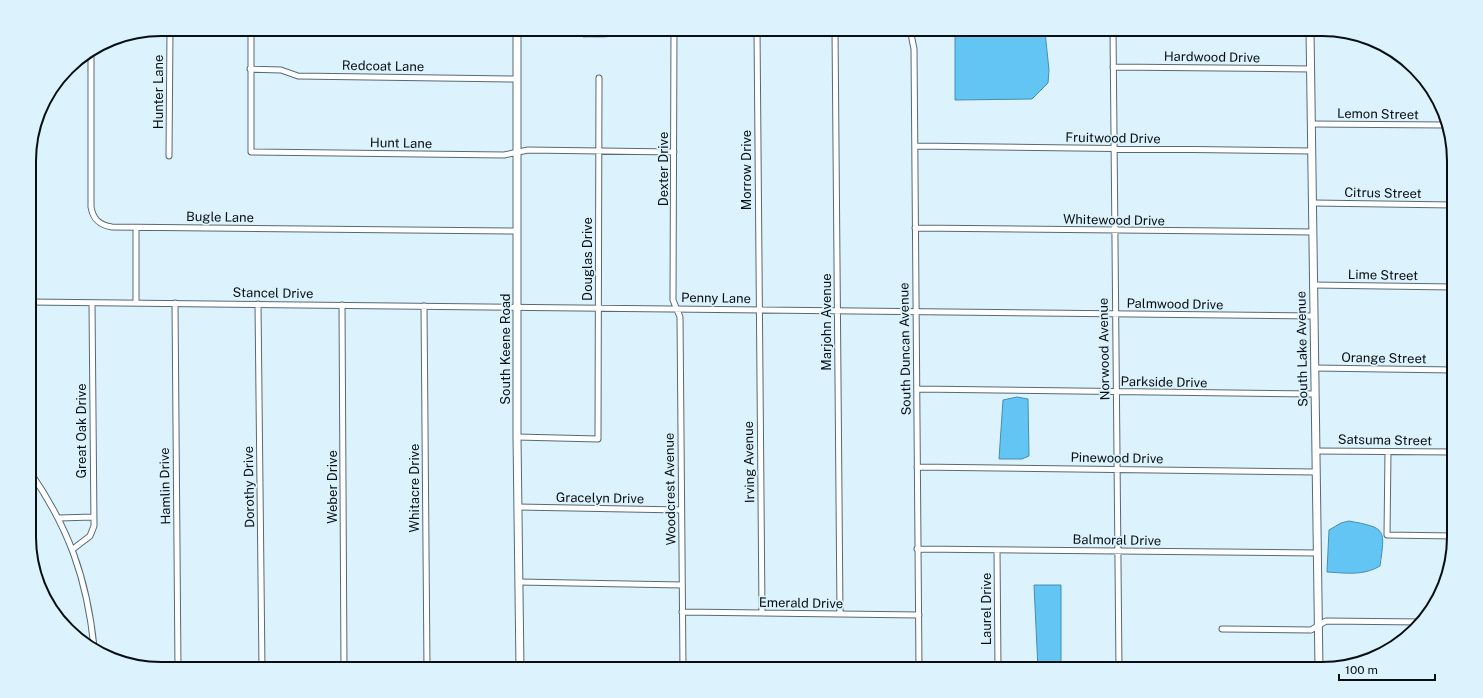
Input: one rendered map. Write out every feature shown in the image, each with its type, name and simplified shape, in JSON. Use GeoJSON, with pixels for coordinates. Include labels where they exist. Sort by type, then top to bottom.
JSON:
{"type":"FeatureCollection","features":[{"type":"Feature","properties":{"kind":"street","name":"Hunter Lane"},"geometry":{"type":"LineString","coordinates":[[169,156],[170,36]]}},
{"type":"Feature","properties":{"kind":"street","name":"Hunt Lane"},"geometry":{"type":"LineString","coordinates":[[251,36],[251,152],[504,155],[528,150],[674,152]]}},
{"type":"Feature","properties":{"kind":"street","name":"South Keene Road"},"geometry":{"type":"LineString","coordinates":[[517,36],[517,437],[520,662]]}},
{"type":"Feature","properties":{"kind":"street","name":"Dexter Drive"},"geometry":{"type":"LineString","coordinates":[[674,36],[673,300],[677,309]]}},
{"type":"Feature","properties":{"kind":"street","name":"Morrow Drive"},"geometry":{"type":"LineString","coordinates":[[757,36],[758,310]]}},
{"type":"Feature","properties":{"kind":"street","name":"Marjohn Avenue"},"geometry":{"type":"LineString","coordinates":[[835,36],[836,311],[840,614]]}},
{"type":"Feature","properties":{"kind":"street","name":"South Duncan Avenue"},"geometry":{"type":"LineString","coordinates":[[911,36],[914,49],[919,662]]}},
{"type":"Feature","properties":{"kind":"street","name":"Norwood Avenue"},"geometry":{"type":"LineString","coordinates":[[1113,36],[1119,662]]}},
{"type":"Feature","properties":{"kind":"street","name":"South Lake Avenue"},"geometry":{"type":"LineString","coordinates":[[1310,36],[1319,662]]}},
{"type":"Feature","properties":{"kind":"street","name":"Bugle Lane"},"geometry":{"type":"LineString","coordinates":[[91,58],[91,206],[92,215],[103,226],[136,228],[517,231]]}},
{"type":"Feature","properties":{"kind":"street","name":"Hardwood Drive"},"geometry":{"type":"LineString","coordinates":[[1112,67],[1311,69]]}},
{"type":"Feature","properties":{"kind":"street","name":"Redcoat Lane"},"geometry":{"type":"LineString","coordinates":[[250,69],[281,70],[298,76],[517,79]]}},
{"type":"Feature","properties":{"kind":"street","name":"Douglas Drive"},"geometry":{"type":"LineString","coordinates":[[517,437],[598,439],[599,78]]}},
{"type":"Feature","properties":{"kind":"street","name":"Lemon Street"},"geometry":{"type":"LineString","coordinates":[[1311,124],[1441,125]]}},
{"type":"Feature","properties":{"kind":"street","name":"Fruitwood Drive"},"geometry":{"type":"LineString","coordinates":[[915,146],[1312,151]]}},
{"type":"Feature","properties":{"kind":"street","name":"Citrus Street"},"geometry":{"type":"LineString","coordinates":[[1313,203],[1447,205]]}},
{"type":"Feature","properties":{"kind":"street"},"geometry":{"type":"LineString","coordinates":[[136,228],[136,303]]}},
{"type":"Feature","properties":{"kind":"street","name":"Whitewood Drive"},"geometry":{"type":"LineString","coordinates":[[915,228],[1313,232]]}},
{"type":"Feature","properties":{"kind":"street","name":"Lime Street"},"geometry":{"type":"LineString","coordinates":[[1313,285],[1447,287]]}},
{"type":"Feature","properties":{"kind":"street","name":"Stancel Drive"},"geometry":{"type":"LineString","coordinates":[[36,302],[517,307]]}},
{"type":"Feature","properties":{"kind":"street","name":"Great Oak Drive"},"geometry":{"type":"LineString","coordinates":[[72,549],[90,536],[94,526],[92,303]]}},
{"type":"Feature","properties":{"kind":"street","name":"Hamlin Drive"},"geometry":{"type":"LineString","coordinates":[[175,304],[178,662]]}},
{"type":"Feature","properties":{"kind":"street","name":"Dorothy Drive"},"geometry":{"type":"LineString","coordinates":[[258,304],[262,662]]}},
{"type":"Feature","properties":{"kind":"street","name":"Weber Drive"},"geometry":{"type":"LineString","coordinates":[[342,305],[344,662]]}},
{"type":"Feature","properties":{"kind":"street","name":"Whitacre Drive"},"geometry":{"type":"LineString","coordinates":[[424,306],[427,662]]}},
{"type":"Feature","properties":{"kind":"street","name":"Penny Lane"},"geometry":{"type":"LineString","coordinates":[[517,307],[915,312]]}},
{"type":"Feature","properties":{"kind":"street","name":"Woodcrest Avenue"},"geometry":{"type":"LineString","coordinates":[[677,309],[680,317],[683,662]]}},
{"type":"Feature","properties":{"kind":"street","name":"Irving Avenue"},"geometry":{"type":"LineString","coordinates":[[758,310],[762,613]]}},
{"type":"Feature","properties":{"kind":"street","name":"Palmwood Drive"},"geometry":{"type":"LineString","coordinates":[[915,312],[1314,316]]}},
{"type":"Feature","properties":{"kind":"street","name":"Orange Street"},"geometry":{"type":"LineString","coordinates":[[1314,368],[1447,370]]}},
{"type":"Feature","properties":{"kind":"street","name":"Parkside Drive"},"geometry":{"type":"LineString","coordinates":[[917,389],[1314,394]]}},
{"type":"Feature","properties":{"kind":"street","name":"Satsuma Street"},"geometry":{"type":"LineString","coordinates":[[1316,450],[1447,452]]}},
{"type":"Feature","properties":{"kind":"street"},"geometry":{"type":"LineString","coordinates":[[1388,452],[1388,535],[1447,536]]}},
{"type":"Feature","properties":{"kind":"street","name":"Pinewood Drive"},"geometry":{"type":"LineString","coordinates":[[917,467],[1316,472]]}},
{"type":"Feature","properties":{"kind":"street"},"geometry":{"type":"LineString","coordinates":[[36,482],[59,518],[72,549],[82,578],[90,611],[93,641]]}},
{"type":"Feature","properties":{"kind":"street","name":"Gracelyn Drive"},"geometry":{"type":"LineString","coordinates":[[518,508],[681,510]]}},
{"type":"Feature","properties":{"kind":"street"},"geometry":{"type":"LineString","coordinates":[[59,518],[93,517]]}},
{"type":"Feature","properties":{"kind":"street","name":"Balmoral Drive"},"geometry":{"type":"LineString","coordinates":[[918,549],[1317,553]]}},
{"type":"Feature","properties":{"kind":"street","name":"Laurel Drive"},"geometry":{"type":"LineString","coordinates":[[997,550],[998,662]]}},
{"type":"Feature","properties":{"kind":"street"},"geometry":{"type":"LineString","coordinates":[[519,582],[682,585]]}},
{"type":"Feature","properties":{"kind":"street","name":"Emerald Drive"},"geometry":{"type":"LineString","coordinates":[[682,612],[918,615]]}},
{"type":"Feature","properties":{"kind":"street"},"geometry":{"type":"LineString","coordinates":[[1222,629],[1311,630],[1326,621],[1413,622]]}},
{"type":"Feature","properties":{"kind":"water"},"geometry":{"type":"Polygon","coordinates":[[[583,36],[611,36],[606,37],[583,36]]]}},
{"type":"Feature","properties":{"kind":"water"},"geometry":{"type":"Polygon","coordinates":[[[955,36],[1045,36],[1049,70],[1048,83],[1032,99],[955,100],[955,36]]]}},
{"type":"Feature","properties":{"kind":"water"},"geometry":{"type":"Polygon","coordinates":[[[1017,397],[1028,399],[1029,456],[1022,459],[999,459],[1003,400],[1017,397]]]}},
{"type":"Feature","properties":{"kind":"water"},"geometry":{"type":"Polygon","coordinates":[[[1349,521],[1371,526],[1381,532],[1383,544],[1380,566],[1361,573],[1327,572],[1329,530],[1341,523],[1349,521]]]}},
{"type":"Feature","properties":{"kind":"water"},"geometry":{"type":"Polygon","coordinates":[[[1034,585],[1061,585],[1061,662],[1038,662],[1034,585]]]}}]}
